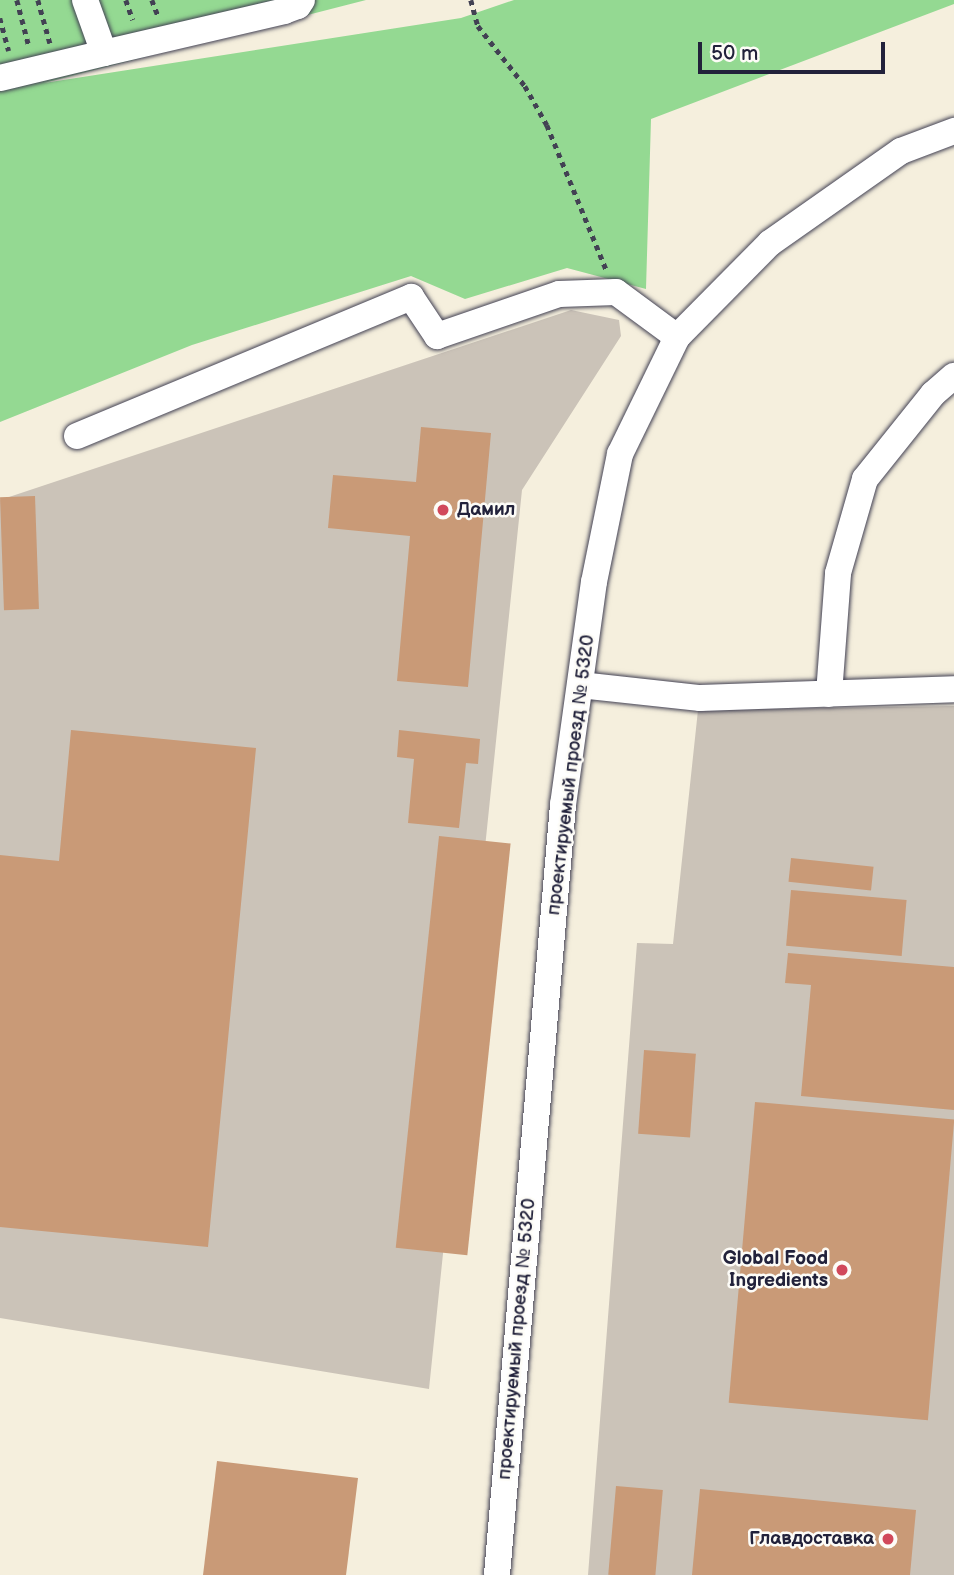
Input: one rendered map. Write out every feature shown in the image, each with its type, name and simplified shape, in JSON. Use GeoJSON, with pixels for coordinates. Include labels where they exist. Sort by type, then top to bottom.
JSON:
{"type":"FeatureCollection","features":[{"type":"Feature","properties":{"kind":"street"},"geometry":{"type":"LineString","coordinates":[[85,0],[104,53]]}},
{"type":"Feature","properties":{"kind":"street"},"geometry":{"type":"LineString","coordinates":[[27,72],[284,11],[298,6],[302,0]]}},
{"type":"Feature","properties":{"kind":"street","name":"проектируемый проезд № 5320"},"geometry":{"type":"LineString","coordinates":[[497,1575],[563,805],[594,582],[620,454],[677,337],[770,243],[901,151],[954,131]]}},
{"type":"Feature","properties":{"kind":"street"},"geometry":{"type":"LineString","coordinates":[[77,436],[411,297],[437,335],[559,294],[616,292],[677,337]]}},
{"type":"Feature","properties":{"kind":"street"},"geometry":{"type":"LineString","coordinates":[[829,694],[838,573],[865,479],[933,394],[954,376]]}},
{"type":"Feature","properties":{"kind":"street"},"geometry":{"type":"LineString","coordinates":[[580,685],[700,698],[954,689]]}},
{"type":"Feature","properties":{"kind":"path"},"geometry":{"type":"LineString","coordinates":[[17,0],[27,72]]}},
{"type":"Feature","properties":{"kind":"path"},"geometry":{"type":"LineString","coordinates":[[27,72],[38,0]]}},
{"type":"Feature","properties":{"kind":"path"},"geometry":{"type":"LineString","coordinates":[[471,0],[478,26],[525,86],[547,125],[616,292]]}},
{"type":"Feature","properties":{"kind":"path"},"geometry":{"type":"LineString","coordinates":[[0,18],[27,72]]}},
{"type":"Feature","properties":{"kind":"shaded area"},"geometry":{"type":"Polygon","coordinates":[[[571,310],[619,320],[621,336],[522,490],[429,1389],[0,1318],[0,500],[571,310]]]}},
{"type":"Feature","properties":{"kind":"shaded area"},"geometry":{"type":"Polygon","coordinates":[[[954,706],[954,1575],[588,1575],[637,943],[673,944],[698,710],[954,706]]]}},
{"type":"Feature","properties":{"kind":"green space"},"geometry":{"type":"Polygon","coordinates":[[[0,0],[366,0],[44,83],[461,18],[514,0],[954,0],[954,4],[651,119],[646,289],[567,268],[465,299],[411,276],[192,345],[0,422],[0,0]]]}},
{"type":"Feature","properties":{"kind":"building"},"geometry":{"type":"Polygon","coordinates":[[[421,427],[491,433],[468,687],[397,681],[410,536],[328,528],[333,475],[416,482],[421,427]]]}},
{"type":"Feature","properties":{"kind":"building"},"geometry":{"type":"Polygon","coordinates":[[[35,496],[39,609],[4,610],[0,497],[35,496]]]}},
{"type":"Feature","properties":{"kind":"building"},"geometry":{"type":"Polygon","coordinates":[[[71,730],[256,748],[208,1247],[0,1227],[0,855],[59,861],[71,730]]]}},
{"type":"Feature","properties":{"kind":"building"},"geometry":{"type":"Polygon","coordinates":[[[399,730],[480,739],[478,764],[466,763],[459,828],[408,823],[414,759],[397,757],[399,730]]]}},
{"type":"Feature","properties":{"kind":"building"},"geometry":{"type":"Polygon","coordinates":[[[439,836],[511,844],[467,1255],[396,1248],[439,836]]]}},
{"type":"Feature","properties":{"kind":"building"},"geometry":{"type":"Polygon","coordinates":[[[791,858],[874,867],[871,891],[788,882],[791,858]]]}},
{"type":"Feature","properties":{"kind":"building"},"geometry":{"type":"Polygon","coordinates":[[[791,890],[907,900],[902,956],[786,946],[791,890]]]}},
{"type":"Feature","properties":{"kind":"building"},"geometry":{"type":"Polygon","coordinates":[[[788,953],[954,967],[954,1110],[801,1096],[811,985],[785,983],[788,953]]]}},
{"type":"Feature","properties":{"kind":"building"},"geometry":{"type":"Polygon","coordinates":[[[644,1050],[696,1054],[690,1137],[638,1134],[644,1050]]]}},
{"type":"Feature","properties":{"kind":"building"},"geometry":{"type":"Polygon","coordinates":[[[755,1102],[954,1119],[928,1420],[729,1403],[755,1102]]]}},
{"type":"Feature","properties":{"kind":"building"},"geometry":{"type":"Polygon","coordinates":[[[217,1461],[358,1478],[346,1575],[203,1575],[217,1461]]]}},
{"type":"Feature","properties":{"kind":"building"},"geometry":{"type":"Polygon","coordinates":[[[616,1486],[663,1490],[655,1575],[608,1575],[616,1486]]]}},
{"type":"Feature","properties":{"kind":"building"},"geometry":{"type":"Polygon","coordinates":[[[700,1489],[916,1510],[910,1575],[692,1575],[700,1489]]]}},
{"type":"Feature","properties":{"kind":"place","name":"Дамил"},"geometry":{"type":"Point","coordinates":[443,510]}},
{"type":"Feature","properties":{"kind":"place","name":"Global Food Ingredients"},"geometry":{"type":"Point","coordinates":[842,1270]}},
{"type":"Feature","properties":{"kind":"place","name":"Главдоставка"},"geometry":{"type":"Point","coordinates":[888,1539]}}]}
